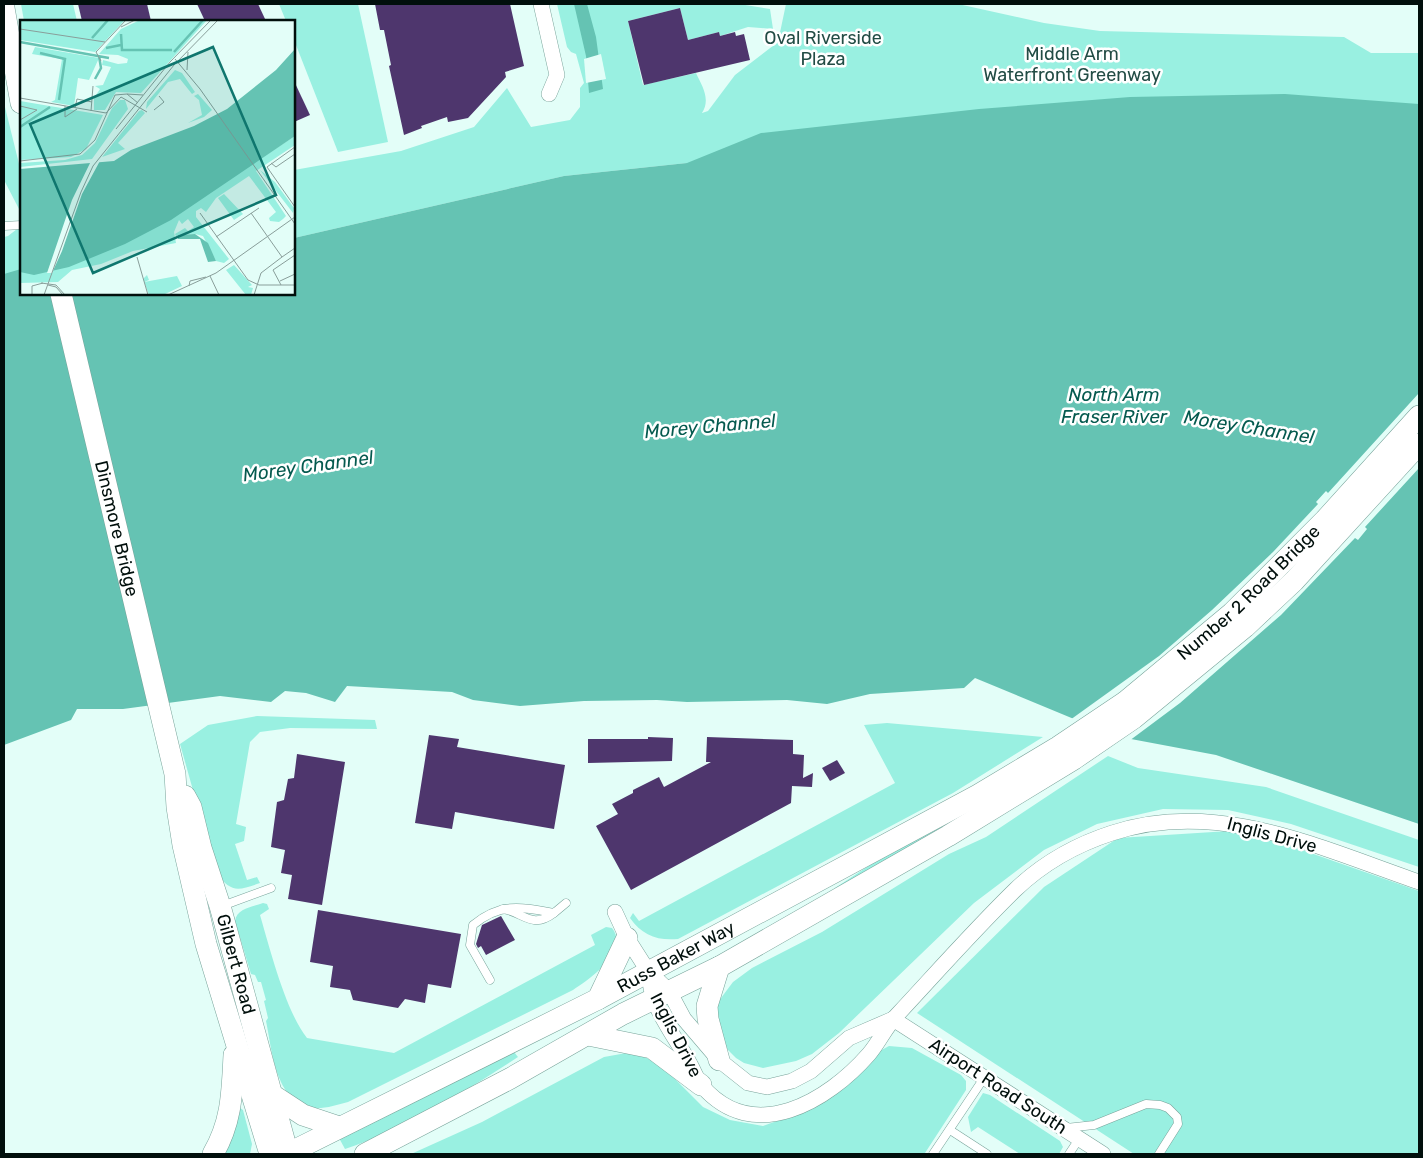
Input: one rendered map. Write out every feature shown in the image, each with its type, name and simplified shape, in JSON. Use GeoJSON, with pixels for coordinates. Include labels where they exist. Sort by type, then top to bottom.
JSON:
{"type":"FeatureCollection","features":[{"type":"Feature","properties":{"kind":"main road"},"geometry":{"type":"LineString","coordinates":[[4,8],[20,97]]}},
{"type":"Feature","properties":{"kind":"main road"},"geometry":{"type":"LineString","coordinates":[[4,54],[20,116]]}},
{"type":"Feature","properties":{"kind":"main road","name":"Dinsmore Bridge"},"geometry":{"type":"LineString","coordinates":[[61,295],[174,770]]}},
{"type":"Feature","properties":{"kind":"main road","name":"Number 2 Road Bridge"},"geometry":{"type":"LineString","coordinates":[[1066,753],[1232,613],[1320,526],[1419,416]]}},
{"type":"Feature","properties":{"kind":"main road","name":"Number 2 Road Bridge"},"geometry":{"type":"LineString","coordinates":[[1066,753],[1134,718],[1246,627],[1294,581],[1419,444]]}},
{"type":"Feature","properties":{"kind":"main road","name":"Russ Baker Way"},"geometry":{"type":"LineString","coordinates":[[365,1154],[661,994],[719,967],[948,836],[1066,753]]}},
{"type":"Feature","properties":{"kind":"main road","name":"Russ Baker Way"},"geometry":{"type":"LineString","coordinates":[[287,1154],[598,999],[978,795],[1066,753]]}},
{"type":"Feature","properties":{"kind":"main road","name":"Gilbert Road"},"geometry":{"type":"LineString","coordinates":[[174,770],[191,807],[201,848],[220,906],[287,1154]]}},
{"type":"Feature","properties":{"kind":"main road","name":"Gilbert Road"},"geometry":{"type":"LineString","coordinates":[[174,770],[183,845],[206,944],[270,1154]]}},
{"type":"Feature","properties":{"kind":"main road"},"geometry":{"type":"LineString","coordinates":[[598,999],[627,938]]}},
{"type":"Feature","properties":{"kind":"main road"},"geometry":{"type":"LineString","coordinates":[[719,967],[707,1006],[708,1019],[719,1060]]}},
{"type":"Feature","properties":{"kind":"main road"},"geometry":{"type":"LineString","coordinates":[[588,1035],[652,1048],[701,1085]]}},
{"type":"Feature","properties":{"kind":"main road"},"geometry":{"type":"LineString","coordinates":[[213,1154],[222,1138],[229,1118],[235,1038]]}},
{"type":"Feature","properties":{"kind":"main road"},"geometry":{"type":"LineString","coordinates":[[272,1094],[303,1115],[339,1127]]}},
{"type":"Feature","properties":{"kind":"street"},"geometry":{"type":"LineString","coordinates":[[541,4],[556,75],[549,94]]}},
{"type":"Feature","properties":{"kind":"street","name":"Inglis Drive"},"geometry":{"type":"LineString","coordinates":[[615,912],[627,938],[661,994],[701,1085],[724,1103],[738,1111],[760,1116],[783,1114],[809,1103],[836,1084],[869,1054],[893,1018],[988,918],[1035,872],[1072,848],[1127,829],[1175,821],[1242,824],[1294,838],[1419,882]]}},
{"type":"Feature","properties":{"kind":"street","name":"Inglis Drive"},"geometry":{"type":"LineString","coordinates":[[661,994],[719,1060],[748,1083],[767,1087],[778,1086],[811,1070],[849,1038],[893,1018]]}},
{"type":"Feature","properties":{"kind":"street","name":"Airport Road South"},"geometry":{"type":"LineString","coordinates":[[893,1018],[1102,1154]]}},
{"type":"Feature","properties":{"kind":"lane"},"geometry":{"type":"LineString","coordinates":[[4,226],[20,225]]}},
{"type":"Feature","properties":{"kind":"lane"},"geometry":{"type":"LineString","coordinates":[[220,906],[271,888]]}},
{"type":"Feature","properties":{"kind":"lane"},"geometry":{"type":"LineString","coordinates":[[490,980],[469,941],[473,925],[503,908],[522,917],[538,920],[554,913],[566,904]]}},
{"type":"Feature","properties":{"kind":"lane"},"geometry":{"type":"LineString","coordinates":[[933,1154],[984,1078]]}},
{"type":"Feature","properties":{"kind":"lane"},"geometry":{"type":"LineString","coordinates":[[1062,1128],[1094,1124],[1141,1104],[1160,1105],[1174,1114],[1178,1124],[1159,1154]]}},
{"type":"Feature","properties":{"kind":"lane"},"geometry":{"type":"LineString","coordinates":[[950,1130],[987,1154]]}},
{"type":"Feature","properties":{"kind":"lane"},"geometry":{"type":"LineString","coordinates":[[1069,1154],[1079,1139]]}},
{"type":"Feature","properties":{"kind":"green space"},"geometry":{"type":"Polygon","coordinates":[[[21,4],[73,4],[77,20],[24,20],[21,4]]]}},
{"type":"Feature","properties":{"kind":"green space"},"geometry":{"type":"Polygon","coordinates":[[[279,4],[358,4],[388,142],[338,152],[295,43],[295,20],[286,20],[279,4]]]}},
{"type":"Feature","properties":{"kind":"green space"},"geometry":{"type":"Polygon","coordinates":[[[557,4],[739,4],[770,9],[773,29],[748,27],[720,36],[719,32],[688,40],[680,8],[628,21],[643,85],[696,73],[706,98],[705,108],[702,113],[708,111],[735,75],[778,42],[786,4],[958,4],[1044,23],[1100,31],[1344,37],[1371,53],[1419,53],[1419,163],[687,163],[564,176],[295,238],[295,170],[401,151],[474,127],[507,88],[531,127],[570,120],[580,107],[580,88],[584,83],[576,54],[567,47],[557,4]]]}},
{"type":"Feature","properties":{"kind":"green space"},"geometry":{"type":"Polygon","coordinates":[[[4,103],[20,168],[20,210],[4,180],[4,103]]]}},
{"type":"Feature","properties":{"kind":"green space"},"geometry":{"type":"Polygon","coordinates":[[[20,227],[20,272],[4,276],[4,237],[20,227]]]}},
{"type":"Feature","properties":{"kind":"green space"},"geometry":{"type":"Polygon","coordinates":[[[257,716],[375,720],[377,729],[290,728],[260,732],[250,742],[236,824],[246,827],[244,841],[235,844],[247,880],[257,877],[260,883],[240,889],[230,887],[216,872],[180,744],[208,725],[257,716]]]}},
{"type":"Feature","properties":{"kind":"green space"},"geometry":{"type":"Polygon","coordinates":[[[887,723],[1043,737],[953,793],[678,939],[663,939],[651,936],[640,929],[630,918],[633,913],[639,921],[895,783],[864,725],[887,723]]]}},
{"type":"Feature","properties":{"kind":"green space"},"geometry":{"type":"Polygon","coordinates":[[[1108,756],[1138,768],[1266,787],[1419,840],[1419,867],[1291,824],[1228,810],[1163,809],[1097,824],[1044,850],[974,903],[839,1033],[812,1054],[796,1061],[763,1068],[744,1063],[728,1050],[721,1038],[715,1006],[733,982],[752,968],[822,932],[949,854],[986,837],[1108,756]]]}},
{"type":"Feature","properties":{"kind":"green space"},"geometry":{"type":"Polygon","coordinates":[[[1004,795],[837,891],[835,888],[890,852],[1004,795]]]}},
{"type":"Feature","properties":{"kind":"green space"},"geometry":{"type":"Polygon","coordinates":[[[1245,830],[1419,891],[1419,1154],[1134,1154],[917,1013],[1044,887],[1118,838],[1245,830]]]}},
{"type":"Feature","properties":{"kind":"green space"},"geometry":{"type":"Polygon","coordinates":[[[263,903],[267,904],[269,909],[260,915],[279,980],[292,1013],[307,1038],[394,1053],[595,945],[591,935],[606,927],[612,928],[616,937],[616,946],[606,964],[573,990],[348,1102],[313,1108],[300,1104],[290,1096],[277,1073],[266,1021],[268,1018],[264,1001],[266,1000],[261,982],[258,982],[255,975],[251,974],[235,921],[242,911],[263,903]]]}},
{"type":"Feature","properties":{"kind":"green space"},"geometry":{"type":"Polygon","coordinates":[[[889,1046],[912,1048],[961,1075],[966,1081],[966,1090],[925,1153],[411,1154],[482,1122],[604,1057],[632,1052],[649,1059],[665,1069],[703,1107],[730,1120],[763,1126],[815,1107],[874,1054],[889,1046]]]}},
{"type":"Feature","properties":{"kind":"green space"},"geometry":{"type":"Polygon","coordinates":[[[514,1052],[518,1057],[456,1096],[390,1131],[345,1149],[339,1138],[514,1052]]]}},
{"type":"Feature","properties":{"kind":"green space"},"geometry":{"type":"Polygon","coordinates":[[[983,1093],[990,1095],[1060,1141],[1063,1147],[1059,1154],[1020,1154],[978,1127],[971,1132],[968,1117],[983,1093]]]}},
{"type":"Feature","properties":{"kind":"green space"},"geometry":{"type":"Polygon","coordinates":[[[240,1108],[243,1110],[252,1144],[250,1154],[221,1154],[240,1108]]]}},
{"type":"Feature","properties":{"kind":"water"},"geometry":{"type":"Polygon","coordinates":[[[574,4],[587,4],[596,37],[603,89],[589,93],[586,56],[574,4]]]}},
{"type":"Feature","properties":{"kind":"water","name":"North Arm Fraser River"},"geometry":{"type":"Polygon","coordinates":[[[1285,94],[1419,104],[1419,824],[1216,755],[1115,736],[975,678],[964,688],[870,694],[827,704],[787,700],[687,702],[657,700],[584,701],[520,706],[473,700],[452,692],[347,686],[335,702],[306,693],[285,691],[271,702],[220,696],[123,709],[77,709],[71,720],[4,745],[4,274],[20,269],[20,295],[295,295],[295,238],[564,176],[687,163],[761,133],[979,109],[1130,97],[1285,94]]]}},
{"type":"Feature","properties":{"kind":"pier"},"geometry":{"type":"Polygon","coordinates":[[[601,54],[606,79],[586,83],[584,59],[601,54]]]}},
{"type":"Feature","properties":{"kind":"pier"},"geometry":{"type":"Polygon","coordinates":[[[1419,393],[1419,468],[1365,527],[1367,529],[1358,540],[1355,538],[1281,615],[1180,703],[1129,741],[1114,739],[1070,720],[1159,656],[1212,610],[1273,552],[1318,504],[1316,502],[1326,491],[1328,493],[1419,393]]]}},
{"type":"Feature","properties":{"kind":"building"},"geometry":{"type":"Polygon","coordinates":[[[78,4],[147,4],[151,20],[82,20],[78,4]]]}},
{"type":"Feature","properties":{"kind":"building"},"geometry":{"type":"Polygon","coordinates":[[[197,4],[258,4],[266,20],[205,20],[197,4]]]}},
{"type":"Feature","properties":{"kind":"building"},"geometry":{"type":"Polygon","coordinates":[[[375,4],[510,4],[524,66],[505,72],[506,77],[468,118],[448,122],[447,117],[421,126],[422,128],[404,135],[389,66],[391,65],[384,30],[380,30],[375,4]]]}},
{"type":"Feature","properties":{"kind":"building"},"geometry":{"type":"Polygon","coordinates":[[[680,8],[688,40],[719,32],[720,36],[735,32],[736,36],[744,34],[750,60],[644,85],[628,21],[680,8]]]}},
{"type":"Feature","properties":{"kind":"building"},"geometry":{"type":"Polygon","coordinates":[[[295,83],[310,115],[295,122],[295,83]]]}},
{"type":"Feature","properties":{"kind":"building"},"geometry":{"type":"Polygon","coordinates":[[[429,735],[459,739],[457,747],[565,765],[554,829],[455,812],[452,829],[415,823],[429,735]]]}},
{"type":"Feature","properties":{"kind":"building"},"geometry":{"type":"Polygon","coordinates":[[[648,737],[673,738],[672,761],[588,763],[588,739],[648,739],[648,737]]]}},
{"type":"Feature","properties":{"kind":"building"},"geometry":{"type":"Polygon","coordinates":[[[707,737],[793,740],[793,754],[804,755],[803,778],[813,773],[812,787],[792,786],[791,803],[631,890],[596,826],[618,814],[612,804],[633,793],[633,790],[659,777],[664,787],[711,762],[706,762],[707,737]]]}},
{"type":"Feature","properties":{"kind":"building"},"geometry":{"type":"Polygon","coordinates":[[[297,754],[345,762],[322,905],[288,899],[292,875],[281,873],[285,850],[271,847],[277,802],[284,800],[288,779],[294,778],[297,754]]]}},
{"type":"Feature","properties":{"kind":"building"},"geometry":{"type":"Polygon","coordinates":[[[837,760],[845,773],[830,781],[822,768],[837,760]]]}},
{"type":"Feature","properties":{"kind":"building"},"geometry":{"type":"Polygon","coordinates":[[[318,910],[461,934],[451,988],[428,984],[425,1003],[405,999],[398,1008],[353,1000],[350,990],[330,987],[333,966],[310,962],[318,910]]]}},
{"type":"Feature","properties":{"kind":"building"},"geometry":{"type":"Polygon","coordinates":[[[501,916],[515,940],[486,955],[481,946],[478,948],[476,944],[482,925],[501,916]]]}},
{"type":"Feature","properties":{"kind":"park label","name":"Oval Riverside Plaza"},"geometry":{"type":"Point","coordinates":[823,48]}},
{"type":"Feature","properties":{"kind":"park label","name":"Middle Arm Waterfront Greenway"},"geometry":{"type":"Point","coordinates":[1072,64]}},
{"type":"Feature","properties":{"kind":"water label","name":"Morey Channel"},"geometry":{"type":"Point","coordinates":[710,426]}},
{"type":"Feature","properties":{"kind":"water label","name":"Morey Channel"},"geometry":{"type":"Point","coordinates":[1249,427]}},
{"type":"Feature","properties":{"kind":"water label","name":"Morey Channel"},"geometry":{"type":"Point","coordinates":[308,466]}}]}
